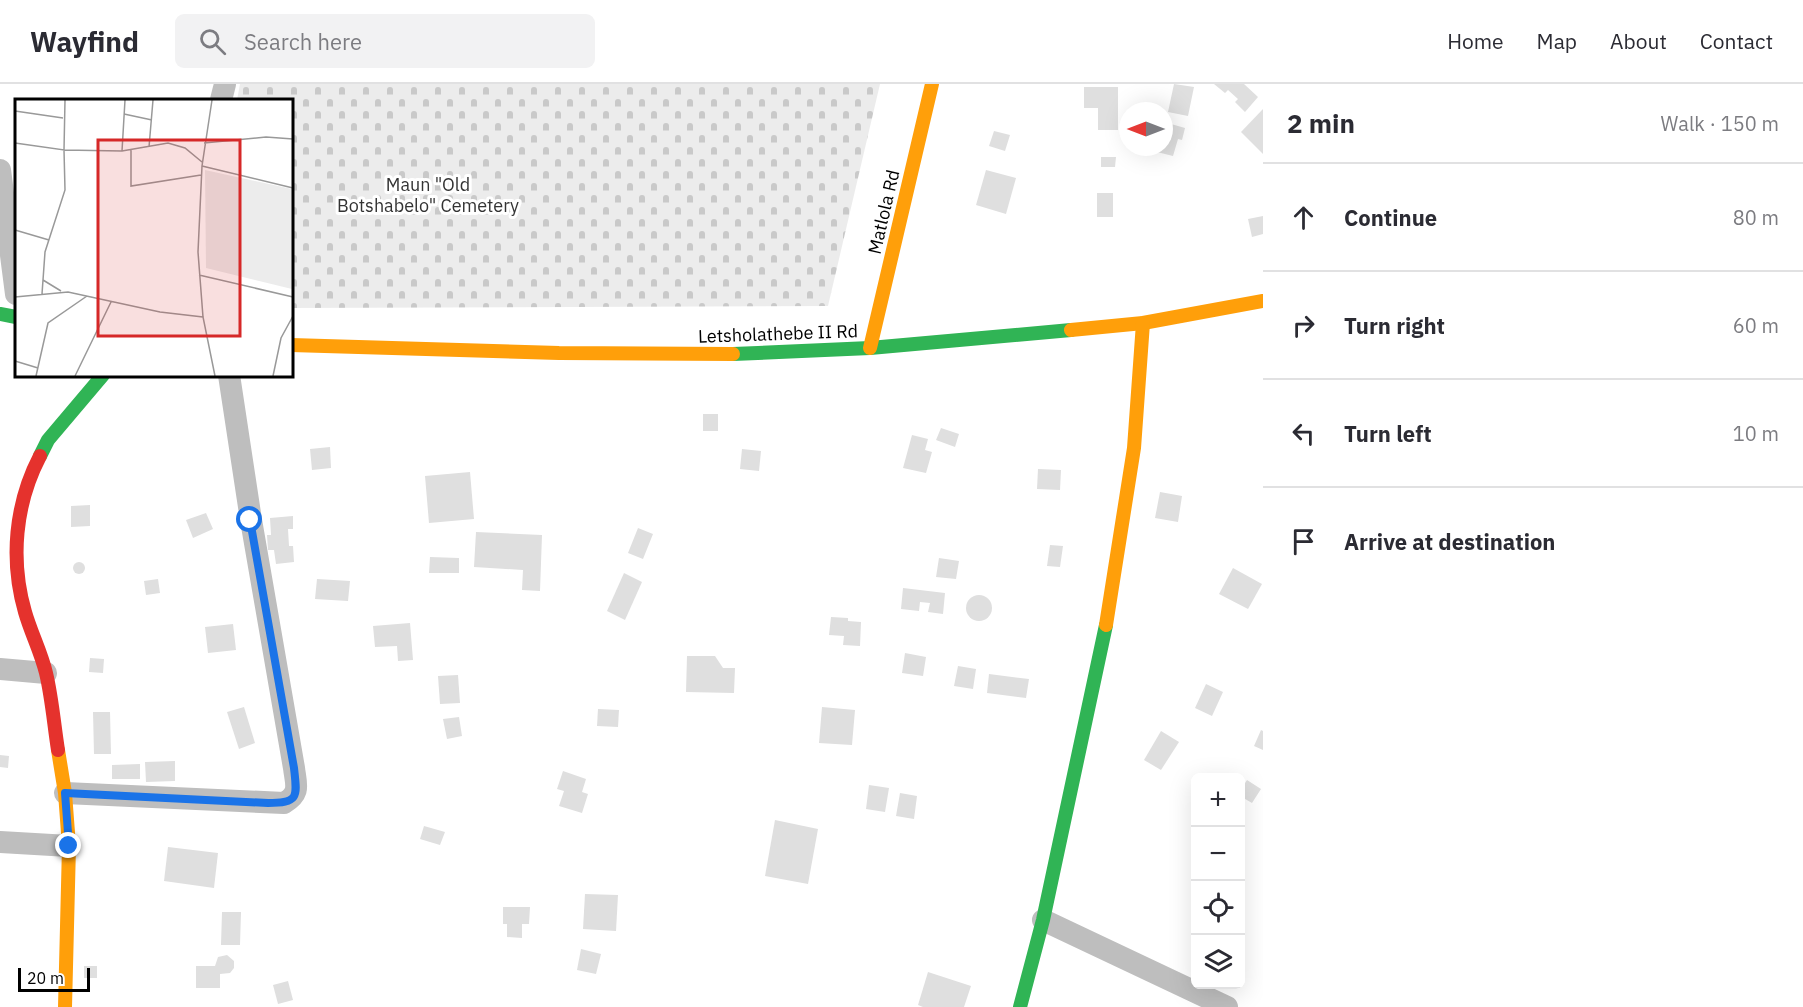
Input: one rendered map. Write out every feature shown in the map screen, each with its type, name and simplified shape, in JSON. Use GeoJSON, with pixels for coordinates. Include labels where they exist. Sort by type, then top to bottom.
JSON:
{"type":"FeatureCollection","features":[{"type":"Feature","properties":{"kind":"street"},"geometry":{"type":"LineString","coordinates":[[221,99],[225,84]]}},
{"type":"Feature","properties":{"kind":"street","name":"Matlola Rd"},"geometry":{"type":"LineString","coordinates":[[870,348],[932,84]]}},
{"type":"Feature","properties":{"kind":"street"},"geometry":{"type":"LineString","coordinates":[[0,170],[15,286]]}},
{"type":"Feature","properties":{"kind":"street","name":"Letsholathebe II Rd"},"geometry":{"type":"LineString","coordinates":[[292,345],[719,355],[870,348],[1143,323],[1263,301]]}},
{"type":"Feature","properties":{"kind":"street"},"geometry":{"type":"LineString","coordinates":[[0,314],[15,316]]}},
{"type":"Feature","properties":{"kind":"street"},"geometry":{"type":"LineString","coordinates":[[1020,1007],[1043,920],[1111,603],[1134,448],[1143,323]]}},
{"type":"Feature","properties":{"kind":"street"},"geometry":{"type":"LineString","coordinates":[[65,1007],[69,846],[65,793],[46,673],[25,612],[17,579],[16,549],[20,511],[30,475],[48,440],[102,376]]}},
{"type":"Feature","properties":{"kind":"street"},"geometry":{"type":"LineString","coordinates":[[65,793],[284,803],[293,798],[297,791],[250,520],[229,376]]}},
{"type":"Feature","properties":{"kind":"street"},"geometry":{"type":"LineString","coordinates":[[0,669],[46,673]]}},
{"type":"Feature","properties":{"kind":"street"},"geometry":{"type":"LineString","coordinates":[[0,842],[69,846]]}},
{"type":"Feature","properties":{"kind":"street"},"geometry":{"type":"LineString","coordinates":[[1043,920],[1227,1007]]}},
{"type":"Feature","properties":{"kind":"green space","name":"Maun \"Old Botshabelo\" Cemetery"},"geometry":{"type":"Polygon","coordinates":[[[240,84],[880,84],[828,306],[292,308],[292,99],[237,99],[240,84]]]}},
{"type":"Feature","properties":{"kind":"building"},"geometry":{"type":"Polygon","coordinates":[[[1174,84],[1194,87],[1188,116],[1173,113],[1173,102],[1170,102],[1174,84]]]}},
{"type":"Feature","properties":{"kind":"building"},"geometry":{"type":"Polygon","coordinates":[[[1214,84],[1244,84],[1258,97],[1245,112],[1235,102],[1238,99],[1228,90],[1225,93],[1214,84]]]}},
{"type":"Feature","properties":{"kind":"building"},"geometry":{"type":"Polygon","coordinates":[[[1084,87],[1118,87],[1118,130],[1098,130],[1098,108],[1084,108],[1084,87]]]}},
{"type":"Feature","properties":{"kind":"building"},"geometry":{"type":"Polygon","coordinates":[[[1263,109],[1263,154],[1241,132],[1263,109]]]}},
{"type":"Feature","properties":{"kind":"building"},"geometry":{"type":"Polygon","coordinates":[[[1173,125],[1185,128],[1182,140],[1178,139],[1173,156],[1173,125]]]}},
{"type":"Feature","properties":{"kind":"building"},"geometry":{"type":"Polygon","coordinates":[[[994,131],[1010,135],[1005,151],[989,146],[994,131]]]}},
{"type":"Feature","properties":{"kind":"building"},"geometry":{"type":"Polygon","coordinates":[[[1101,157],[1116,157],[1115,167],[1101,167],[1101,157]]]}},
{"type":"Feature","properties":{"kind":"building"},"geometry":{"type":"Polygon","coordinates":[[[986,170],[1016,178],[1006,214],[976,205],[986,170]]]}},
{"type":"Feature","properties":{"kind":"building"},"geometry":{"type":"Polygon","coordinates":[[[1097,193],[1113,193],[1113,217],[1097,217],[1097,193]]]}},
{"type":"Feature","properties":{"kind":"building"},"geometry":{"type":"Polygon","coordinates":[[[1263,216],[1263,234],[1252,237],[1248,219],[1263,216]]]}},
{"type":"Feature","properties":{"kind":"building"},"geometry":{"type":"Polygon","coordinates":[[[703,414],[718,414],[718,431],[703,431],[703,414]]]}},
{"type":"Feature","properties":{"kind":"building"},"geometry":{"type":"Polygon","coordinates":[[[941,428],[959,434],[955,447],[936,440],[941,428]]]}},
{"type":"Feature","properties":{"kind":"building"},"geometry":{"type":"Polygon","coordinates":[[[912,435],[928,439],[925,450],[932,452],[926,473],[903,468],[912,435]]]}},
{"type":"Feature","properties":{"kind":"building"},"geometry":{"type":"Polygon","coordinates":[[[330,447],[331,468],[312,470],[310,449],[330,447]]]}},
{"type":"Feature","properties":{"kind":"building"},"geometry":{"type":"Polygon","coordinates":[[[742,449],[761,451],[759,471],[740,469],[742,449]]]}},
{"type":"Feature","properties":{"kind":"building"},"geometry":{"type":"Polygon","coordinates":[[[1038,469],[1061,470],[1060,490],[1037,489],[1038,469]]]}},
{"type":"Feature","properties":{"kind":"building"},"geometry":{"type":"Polygon","coordinates":[[[470,472],[474,519],[429,523],[425,476],[470,472]]]}},
{"type":"Feature","properties":{"kind":"building"},"geometry":{"type":"Polygon","coordinates":[[[1160,492],[1182,496],[1178,522],[1155,518],[1160,492]]]}},
{"type":"Feature","properties":{"kind":"building"},"geometry":{"type":"Polygon","coordinates":[[[90,505],[90,526],[71,527],[71,506],[90,505]]]}},
{"type":"Feature","properties":{"kind":"building"},"geometry":{"type":"Polygon","coordinates":[[[206,513],[213,529],[193,538],[186,520],[206,513]]]}},
{"type":"Feature","properties":{"kind":"building"},"geometry":{"type":"Polygon","coordinates":[[[293,516],[293,529],[288,529],[289,546],[293,546],[294,562],[276,564],[274,550],[268,550],[267,535],[271,535],[270,518],[293,516]]]}},
{"type":"Feature","properties":{"kind":"building"},"geometry":{"type":"Polygon","coordinates":[[[638,528],[653,534],[643,559],[628,553],[638,528]]]}},
{"type":"Feature","properties":{"kind":"building"},"geometry":{"type":"Polygon","coordinates":[[[476,532],[542,535],[540,591],[522,590],[523,570],[474,567],[476,532]]]}},
{"type":"Feature","properties":{"kind":"building"},"geometry":{"type":"Polygon","coordinates":[[[1050,545],[1063,546],[1060,567],[1047,566],[1050,545]]]}},
{"type":"Feature","properties":{"kind":"building"},"geometry":{"type":"Polygon","coordinates":[[[430,557],[459,558],[459,573],[429,573],[430,557]]]}},
{"type":"Feature","properties":{"kind":"building"},"geometry":{"type":"Polygon","coordinates":[[[939,558],[959,561],[956,579],[936,577],[939,558]]]}},
{"type":"Feature","properties":{"kind":"building"},"geometry":{"type":"Polygon","coordinates":[[[81,562],[84,563],[84,573],[77,574],[74,573],[73,566],[74,563],[81,562]]]}},
{"type":"Feature","properties":{"kind":"building"},"geometry":{"type":"Polygon","coordinates":[[[1233,568],[1262,584],[1248,609],[1219,594],[1233,568]]]}},
{"type":"Feature","properties":{"kind":"building"},"geometry":{"type":"Polygon","coordinates":[[[624,573],[642,582],[625,620],[607,611],[624,573]]]}},
{"type":"Feature","properties":{"kind":"building"},"geometry":{"type":"Polygon","coordinates":[[[158,579],[160,593],[146,595],[144,581],[158,579]]]}},
{"type":"Feature","properties":{"kind":"building"},"geometry":{"type":"Polygon","coordinates":[[[317,579],[350,581],[348,601],[315,599],[317,579]]]}},
{"type":"Feature","properties":{"kind":"building"},"geometry":{"type":"Polygon","coordinates":[[[903,588],[945,593],[943,614],[928,612],[930,603],[920,602],[919,611],[901,609],[903,588]]]}},
{"type":"Feature","properties":{"kind":"building"},"geometry":{"type":"Polygon","coordinates":[[[979,595],[988,599],[992,608],[988,617],[979,621],[970,617],[966,608],[970,599],[979,595]]]}},
{"type":"Feature","properties":{"kind":"building"},"geometry":{"type":"Polygon","coordinates":[[[831,617],[848,618],[848,621],[861,622],[860,646],[843,645],[844,636],[829,635],[831,617]]]}},
{"type":"Feature","properties":{"kind":"building"},"geometry":{"type":"Polygon","coordinates":[[[410,623],[413,660],[398,661],[397,646],[375,647],[373,626],[410,623]]]}},
{"type":"Feature","properties":{"kind":"building"},"geometry":{"type":"Polygon","coordinates":[[[233,624],[236,650],[208,653],[205,627],[233,624]]]}},
{"type":"Feature","properties":{"kind":"building"},"geometry":{"type":"Polygon","coordinates":[[[905,653],[926,657],[923,676],[902,673],[905,653]]]}},
{"type":"Feature","properties":{"kind":"building"},"geometry":{"type":"Polygon","coordinates":[[[687,656],[715,656],[723,668],[735,668],[734,693],[686,692],[687,656]]]}},
{"type":"Feature","properties":{"kind":"building"},"geometry":{"type":"Polygon","coordinates":[[[90,658],[104,659],[103,673],[89,672],[90,658]]]}},
{"type":"Feature","properties":{"kind":"building"},"geometry":{"type":"Polygon","coordinates":[[[958,666],[976,669],[973,689],[954,686],[958,666]]]}},
{"type":"Feature","properties":{"kind":"building"},"geometry":{"type":"Polygon","coordinates":[[[989,674],[1029,679],[1026,698],[987,693],[989,674]]]}},
{"type":"Feature","properties":{"kind":"building"},"geometry":{"type":"Polygon","coordinates":[[[458,675],[460,703],[440,704],[438,676],[458,675]]]}},
{"type":"Feature","properties":{"kind":"building"},"geometry":{"type":"Polygon","coordinates":[[[1206,684],[1223,692],[1212,716],[1195,708],[1206,684]]]}},
{"type":"Feature","properties":{"kind":"building"},"geometry":{"type":"Polygon","coordinates":[[[244,707],[255,743],[239,749],[227,712],[244,707]]]}},
{"type":"Feature","properties":{"kind":"building"},"geometry":{"type":"Polygon","coordinates":[[[822,707],[855,710],[852,745],[819,743],[822,707]]]}},
{"type":"Feature","properties":{"kind":"building"},"geometry":{"type":"Polygon","coordinates":[[[598,709],[619,710],[618,727],[597,726],[598,709]]]}},
{"type":"Feature","properties":{"kind":"building"},"geometry":{"type":"Polygon","coordinates":[[[93,712],[110,712],[111,754],[94,754],[93,712]]]}},
{"type":"Feature","properties":{"kind":"building"},"geometry":{"type":"Polygon","coordinates":[[[459,717],[462,736],[447,739],[443,719],[459,717]]]}},
{"type":"Feature","properties":{"kind":"building"},"geometry":{"type":"Polygon","coordinates":[[[1261,730],[1263,731],[1263,750],[1254,746],[1261,730]]]}},
{"type":"Feature","properties":{"kind":"building"},"geometry":{"type":"Polygon","coordinates":[[[1161,731],[1179,742],[1161,770],[1144,760],[1161,731]]]}},
{"type":"Feature","properties":{"kind":"building"},"geometry":{"type":"Polygon","coordinates":[[[0,755],[9,756],[8,768],[0,767],[0,755]]]}},
{"type":"Feature","properties":{"kind":"building"},"geometry":{"type":"Polygon","coordinates":[[[175,761],[175,781],[146,782],[145,762],[175,761]]]}},
{"type":"Feature","properties":{"kind":"building"},"geometry":{"type":"Polygon","coordinates":[[[140,764],[140,779],[112,779],[112,765],[140,764]]]}},
{"type":"Feature","properties":{"kind":"building"},"geometry":{"type":"Polygon","coordinates":[[[563,771],[586,779],[582,792],[588,794],[582,813],[559,806],[564,791],[557,789],[563,771]]]}},
{"type":"Feature","properties":{"kind":"building"},"geometry":{"type":"Polygon","coordinates":[[[1247,780],[1261,789],[1252,803],[1245,799],[1247,780]]]}},
{"type":"Feature","properties":{"kind":"building"},"geometry":{"type":"Polygon","coordinates":[[[869,785],[889,788],[885,812],[866,809],[869,785]]]}},
{"type":"Feature","properties":{"kind":"building"},"geometry":{"type":"Polygon","coordinates":[[[900,793],[917,796],[914,819],[896,816],[900,793]]]}},
{"type":"Feature","properties":{"kind":"building"},"geometry":{"type":"Polygon","coordinates":[[[775,820],[818,829],[808,884],[765,876],[775,820]]]}},
{"type":"Feature","properties":{"kind":"building"},"geometry":{"type":"Polygon","coordinates":[[[424,826],[445,832],[440,845],[420,839],[424,826]]]}},
{"type":"Feature","properties":{"kind":"building"},"geometry":{"type":"Polygon","coordinates":[[[168,847],[218,853],[214,888],[164,881],[168,847]]]}},
{"type":"Feature","properties":{"kind":"building"},"geometry":{"type":"Polygon","coordinates":[[[585,894],[618,895],[616,931],[583,929],[585,894]]]}},
{"type":"Feature","properties":{"kind":"building"},"geometry":{"type":"Polygon","coordinates":[[[503,907],[530,907],[529,924],[522,924],[522,938],[507,937],[507,924],[503,924],[503,907]]]}},
{"type":"Feature","properties":{"kind":"building"},"geometry":{"type":"Polygon","coordinates":[[[222,912],[241,912],[240,945],[221,945],[222,912]]]}},
{"type":"Feature","properties":{"kind":"building"},"geometry":{"type":"Polygon","coordinates":[[[581,949],[601,954],[596,974],[577,970],[581,949]]]}},
{"type":"Feature","properties":{"kind":"building"},"geometry":{"type":"Polygon","coordinates":[[[227,955],[234,961],[234,968],[230,973],[220,974],[220,988],[196,988],[196,966],[215,966],[218,957],[227,955]]]}},
{"type":"Feature","properties":{"kind":"building"},"geometry":{"type":"Polygon","coordinates":[[[84,966],[97,966],[97,978],[84,978],[84,966]]]}},
{"type":"Feature","properties":{"kind":"building"},"geometry":{"type":"Polygon","coordinates":[[[928,972],[971,986],[964,1007],[918,1005],[928,972]]]}},
{"type":"Feature","properties":{"kind":"building"},"geometry":{"type":"Polygon","coordinates":[[[288,981],[293,1000],[278,1004],[273,985],[288,981]]]}},
{"type":"Feature","properties":{"kind":"traffic: fast"},"geometry":{"type":"LineString","coordinates":[[0,314],[15,317]]}},
{"type":"Feature","properties":{"kind":"traffic: fast"},"geometry":{"type":"LineString","coordinates":[[733,354],[870,348],[1071,330]]}},
{"type":"Feature","properties":{"kind":"traffic: fast"},"geometry":{"type":"LineString","coordinates":[[40,456],[48,440],[102,376]]}},
{"type":"Feature","properties":{"kind":"traffic: fast"},"geometry":{"type":"LineString","coordinates":[[1020,1007],[1043,920],[1106,625]]}},
{"type":"Feature","properties":{"kind":"traffic: slow"},"geometry":{"type":"LineString","coordinates":[[870,348],[932,84]]}},
{"type":"Feature","properties":{"kind":"traffic: slow"},"geometry":{"type":"LineString","coordinates":[[1071,330],[1143,323],[1263,301]]}},
{"type":"Feature","properties":{"kind":"traffic: slow"},"geometry":{"type":"LineString","coordinates":[[1106,625],[1134,448],[1143,323]]}},
{"type":"Feature","properties":{"kind":"traffic: slow"},"geometry":{"type":"LineString","coordinates":[[292,345],[559,353],[733,354]]}},
{"type":"Feature","properties":{"kind":"traffic: slow"},"geometry":{"type":"LineString","coordinates":[[58,750],[65,793],[69,846],[65,1007]]}},
{"type":"Feature","properties":{"kind":"traffic: jam"},"geometry":{"type":"LineString","coordinates":[[40,456],[25,493],[20,513],[18,572],[25,612],[46,673],[58,750]]}},
{"type":"Feature","properties":{"kind":"route"},"geometry":{"type":"LineString","coordinates":[[69,846],[65,793],[284,803],[293,798],[297,791],[250,520]]}}]}
